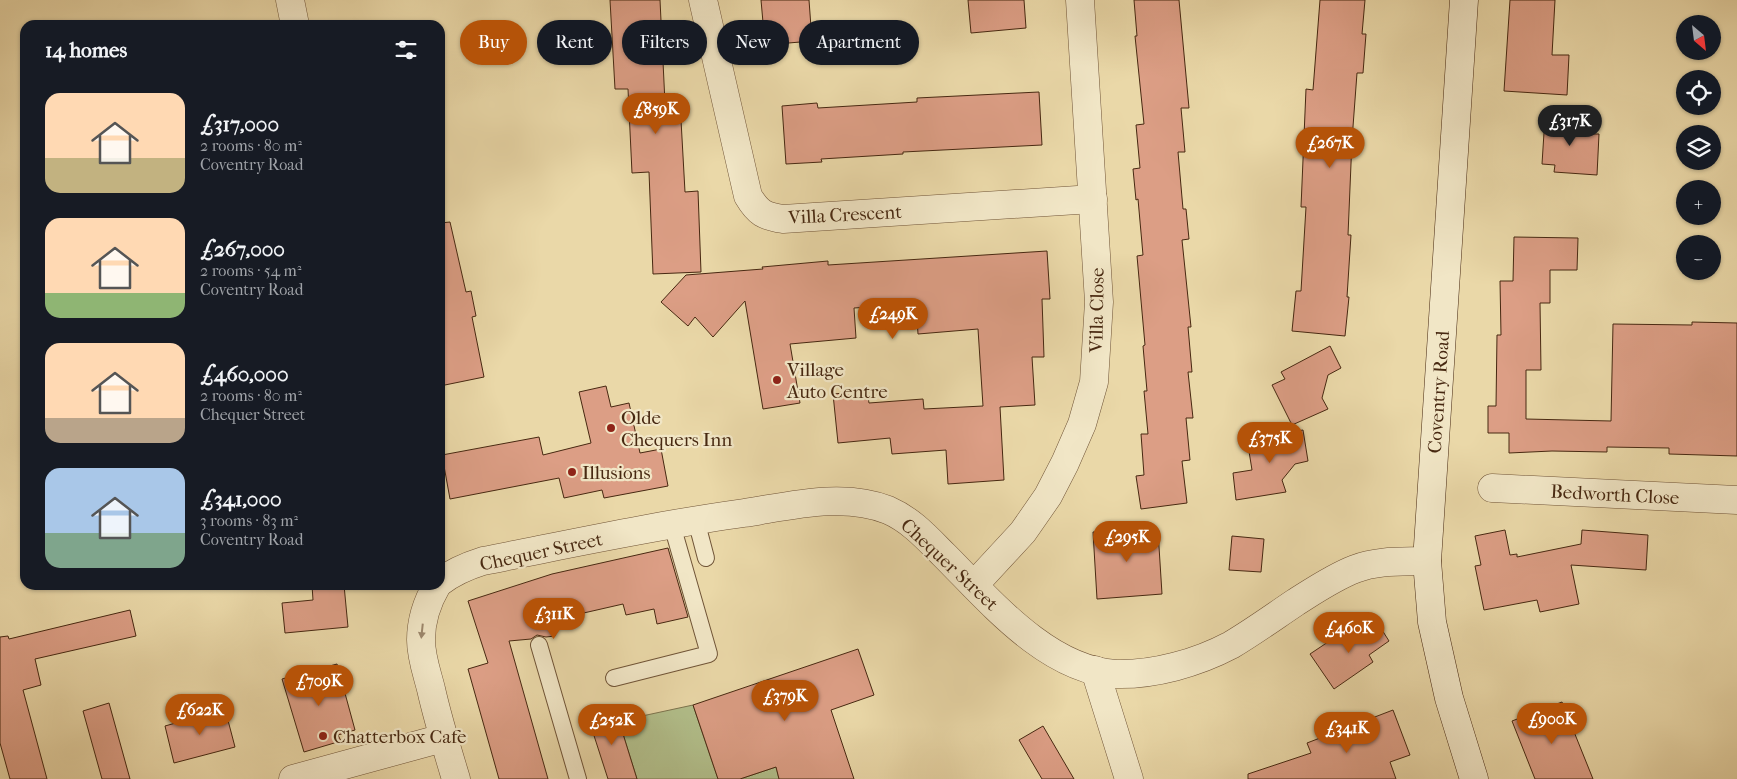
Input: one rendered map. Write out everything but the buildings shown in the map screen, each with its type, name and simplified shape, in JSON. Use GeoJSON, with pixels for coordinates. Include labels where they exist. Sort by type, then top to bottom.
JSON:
{"type":"FeatureCollection","features":[{"type":"Feature","properties":{"kind":"street"},"geometry":{"type":"LineString","coordinates":[[290,0],[294,20]]}},
{"type":"Feature","properties":{"kind":"street","name":"Villa Crescent"},"geometry":{"type":"LineString","coordinates":[[703,0],[748,196],[755,208],[768,216],[783,219],[1093,199]]}},
{"type":"Feature","properties":{"kind":"street","name":"Villa Close"},"geometry":{"type":"LineString","coordinates":[[974,585],[1023,532],[1048,496],[1066,463],[1082,424],[1094,382],[1099,302],[1080,0]]}},
{"type":"Feature","properties":{"kind":"street","name":"Coventry Road"},"geometry":{"type":"LineString","coordinates":[[1464,0],[1427,561],[1432,622],[1450,698],[1474,779]]}},
{"type":"Feature","properties":{"kind":"street","name":"Bedworth Close"},"geometry":{"type":"LineString","coordinates":[[1492,488],[1737,500]]}},
{"type":"Feature","properties":{"kind":"street","name":"Chequer Street"},"geometry":{"type":"LineString","coordinates":[[445,579],[458,571],[483,561],[684,522],[804,504],[841,502],[870,505],[889,511],[913,524],[1024,634],[1071,662],[1114,674],[1162,670],[1197,660],[1230,645],[1331,580],[1357,568],[1381,563],[1427,561]]}},
{"type":"Feature","properties":{"kind":"street"},"geometry":{"type":"LineString","coordinates":[[434,590],[429,599],[422,626],[423,658],[443,738],[456,779]]}},
{"type":"Feature","properties":{"kind":"street"},"geometry":{"type":"LineString","coordinates":[[1095,670],[1129,779]]}},
{"type":"Feature","properties":{"kind":"street"},"geometry":{"type":"LineString","coordinates":[[293,779],[443,738]]}},
{"type":"Feature","properties":{"kind":"lane"},"geometry":{"type":"LineString","coordinates":[[684,522],[706,558]]}},
{"type":"Feature","properties":{"kind":"lane"},"geometry":{"type":"LineString","coordinates":[[614,678],[709,654],[684,522]]}},
{"type":"Feature","properties":{"kind":"lane"},"geometry":{"type":"LineString","coordinates":[[539,645],[578,779]]}},
{"type":"Feature","properties":{"kind":"green space"},"geometry":{"type":"Polygon","coordinates":[[[693,705],[718,779],[637,779],[619,721],[693,705]]]}},
{"type":"Feature","properties":{"kind":"green space"},"geometry":{"type":"Polygon","coordinates":[[[776,767],[779,779],[740,779],[776,767]]]}},
{"type":"Feature","properties":{"kind":"place","name":"Village Auto Centre"},"geometry":{"type":"Point","coordinates":[777,380]}},
{"type":"Feature","properties":{"kind":"place","name":"Olde Chequers Inn"},"geometry":{"type":"Point","coordinates":[611,428]}},
{"type":"Feature","properties":{"kind":"place","name":"Illusions"},"geometry":{"type":"Point","coordinates":[572,472]}},
{"type":"Feature","properties":{"kind":"place","name":"Chatterbox Cafe"},"geometry":{"type":"Point","coordinates":[323,736]}}]}
